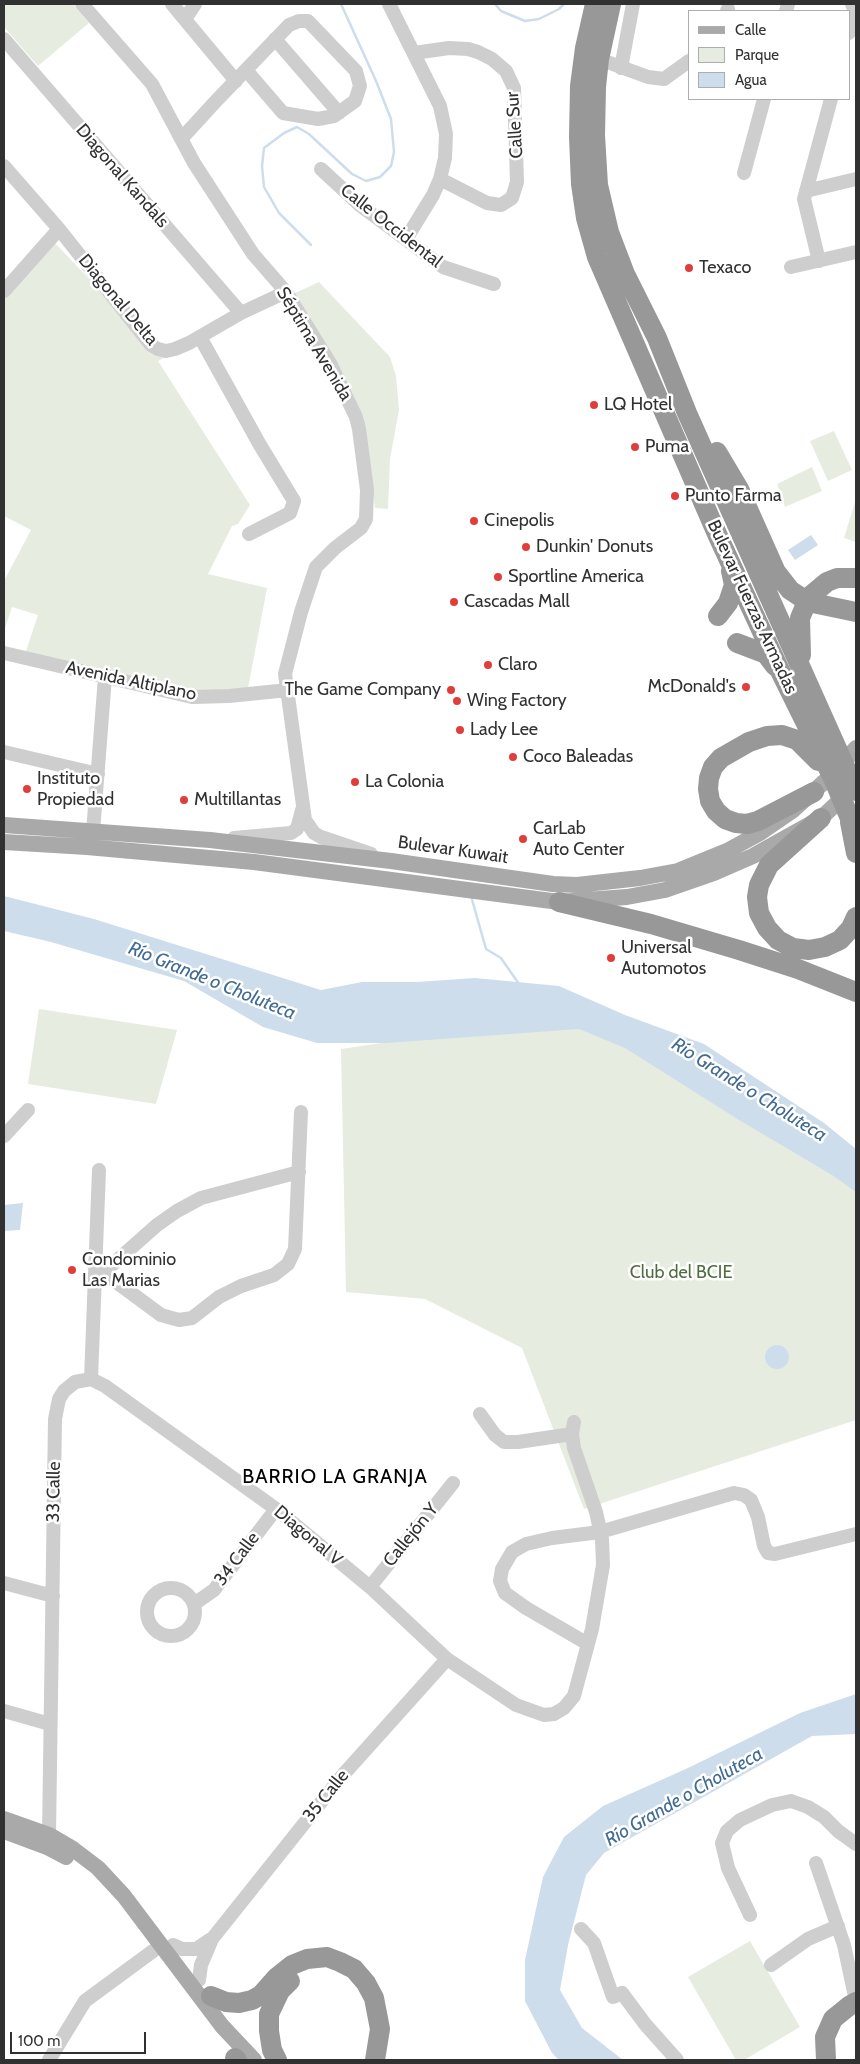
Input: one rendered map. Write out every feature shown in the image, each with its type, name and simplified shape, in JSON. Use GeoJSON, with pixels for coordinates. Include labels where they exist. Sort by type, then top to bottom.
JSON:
{"type":"FeatureCollection","features":[{"type":"Feature","properties":{"kind":"highway","name":"Bulevar Fuerzas Armadas"},"geometry":{"type":"LineString","coordinates":[[595,4],[585,48],[580,86],[579,137],[581,184],[586,218],[598,257],[717,534],[782,675],[821,799],[853,825],[856,853]]}},
{"type":"Feature","properties":{"kind":"highway","name":"Bulevar Fuerzas Armadas"},"geometry":{"type":"LineString","coordinates":[[611,4],[599,59],[594,135],[598,185],[609,232],[625,274],[657,338],[688,413],[803,667],[856,791]]}},
{"type":"Feature","properties":{"kind":"highway"},"geometry":{"type":"LineString","coordinates":[[688,413],[708,434],[745,504],[773,567],[790,590],[808,602],[856,612]]}},
{"type":"Feature","properties":{"kind":"highway"},"geometry":{"type":"LineString","coordinates":[[717,534],[734,585],[729,600],[718,616]]}},
{"type":"Feature","properties":{"kind":"highway"},"geometry":{"type":"LineString","coordinates":[[803,667],[800,618],[809,597],[827,582],[837,578],[856,578]]}},
{"type":"Feature","properties":{"kind":"highway"},"geometry":{"type":"LineString","coordinates":[[737,643],[766,654],[782,675]]}},
{"type":"Feature","properties":{"kind":"highway"},"geometry":{"type":"LineString","coordinates":[[774,734],[797,740],[821,799],[758,821],[747,824],[736,823],[720,815],[710,801],[709,778],[721,758],[748,742],[774,734]]}},
{"type":"Feature","properties":{"kind":"highway"},"geometry":{"type":"LineString","coordinates":[[821,799],[769,864],[759,886],[757,897],[760,913],[767,928],[778,940],[793,948],[809,950],[825,947],[840,940],[851,928],[856,917]]}},
{"type":"Feature","properties":{"kind":"highway"},"geometry":{"type":"LineString","coordinates":[[559,902],[651,924],[739,950],[798,969],[856,992]]}},
{"type":"Feature","properties":{"kind":"highway"},"geometry":{"type":"LineString","coordinates":[[211,1996],[226,2002],[239,2003],[252,2000],[261,1995],[277,1976],[292,1965],[307,1959],[327,1957],[340,1962],[354,1969],[366,1983],[374,1998],[380,2029],[375,2060]]}},
{"type":"Feature","properties":{"kind":"highway"},"geometry":{"type":"LineString","coordinates":[[277,2060],[272,2050],[269,2014],[280,1991],[296,1975],[317,1968],[336,1969],[349,1977],[369,2014],[371,2036],[367,2060]]}},
{"type":"Feature","properties":{"kind":"highway"},"geometry":{"type":"LineString","coordinates":[[252,2000],[262,2012],[269,2014]]}},
{"type":"Feature","properties":{"kind":"highway"},"geometry":{"type":"LineString","coordinates":[[826,2060],[825,2037],[833,2019],[856,2002]]}},
{"type":"Feature","properties":{"kind":"main road","name":"Bulevar Kuwait"},"geometry":{"type":"LineString","coordinates":[[4,842],[87,847],[254,862],[559,902],[627,897],[665,890],[714,873],[753,856],[821,799],[856,748]]}},
{"type":"Feature","properties":{"kind":"main road"},"geometry":{"type":"LineString","coordinates":[[821,799],[856,758]]}},
{"type":"Feature","properties":{"kind":"main road","name":"Bulevar Kuwait"},"geometry":{"type":"LineString","coordinates":[[4,825],[210,840],[577,885],[640,878],[678,870],[727,851],[760,833],[792,811],[856,785]]}},
{"type":"Feature","properties":{"kind":"main road"},"geometry":{"type":"LineString","coordinates":[[4,1818],[49,1835],[73,1849],[98,1868],[124,1896],[222,2026],[241,2060]]}},
{"type":"Feature","properties":{"kind":"main road"},"geometry":{"type":"LineString","coordinates":[[4,1831],[47,1847],[70,1860],[92,1876],[113,1899],[212,2031],[241,2060]]}},
{"type":"Feature","properties":{"kind":"main road"},"geometry":{"type":"LineString","coordinates":[[150,1930],[173,1945],[239,2030],[272,2060]]}},
{"type":"Feature","properties":{"kind":"street","name":"Séptima Avenida"},"geometry":{"type":"LineString","coordinates":[[82,4],[152,84],[194,163],[253,254],[286,292],[330,365],[356,417],[367,490],[366,518],[361,528],[323,560],[316,568],[311,579],[285,666],[284,674],[288,690]]}},
{"type":"Feature","properties":{"kind":"street"},"geometry":{"type":"LineString","coordinates":[[172,4],[236,80]]}},
{"type":"Feature","properties":{"kind":"street"},"geometry":{"type":"LineString","coordinates":[[185,19],[195,4]]}},
{"type":"Feature","properties":{"kind":"street"},"geometry":{"type":"LineString","coordinates":[[389,4],[440,106],[444,120],[447,146],[440,179],[433,195],[406,239]]}},
{"type":"Feature","properties":{"kind":"street"},"geometry":{"type":"LineString","coordinates":[[617,4],[633,5],[622,68]]}},
{"type":"Feature","properties":{"kind":"street"},"geometry":{"type":"LineString","coordinates":[[850,29],[855,11],[852,4]]}},
{"type":"Feature","properties":{"kind":"street"},"geometry":{"type":"LineString","coordinates":[[182,138],[236,80],[289,25],[299,20],[308,21],[356,71],[360,86],[355,101],[334,116],[318,119],[283,113],[246,70]]}},
{"type":"Feature","properties":{"kind":"street","name":"Diagonal Kandals"},"geometry":{"type":"LineString","coordinates":[[4,39],[241,313]]}},
{"type":"Feature","properties":{"kind":"street"},"geometry":{"type":"LineString","coordinates":[[275,40],[338,113]]}},
{"type":"Feature","properties":{"kind":"street","name":"Calle Sur"},"geometry":{"type":"LineString","coordinates":[[414,53],[449,48],[468,49],[478,52],[492,59],[506,71],[514,88],[517,182],[512,198],[501,205],[487,203],[440,179]]}},
{"type":"Feature","properties":{"kind":"street"},"geometry":{"type":"LineString","coordinates":[[599,59],[648,77],[664,79],[688,61]]}},
{"type":"Feature","properties":{"kind":"street"},"geometry":{"type":"LineString","coordinates":[[744,173],[764,100]]}},
{"type":"Feature","properties":{"kind":"street"},"geometry":{"type":"LineString","coordinates":[[818,261],[804,199],[831,100]]}},
{"type":"Feature","properties":{"kind":"street","name":"Diagonal Delta"},"geometry":{"type":"LineString","coordinates":[[4,166],[59,229],[151,345],[158,349],[175,349],[241,313],[286,292]]}},
{"type":"Feature","properties":{"kind":"street","name":"Calle Occidental"},"geometry":{"type":"LineString","coordinates":[[321,169],[361,206],[443,267],[494,284]]}},
{"type":"Feature","properties":{"kind":"street"},"geometry":{"type":"LineString","coordinates":[[806,191],[856,179]]}},
{"type":"Feature","properties":{"kind":"street"},"geometry":{"type":"LineString","coordinates":[[4,291],[59,229]]}},
{"type":"Feature","properties":{"kind":"street"},"geometry":{"type":"LineString","coordinates":[[791,267],[856,252]]}},
{"type":"Feature","properties":{"kind":"street"},"geometry":{"type":"LineString","coordinates":[[200,337],[260,445],[294,501],[290,513],[249,534]]}},
{"type":"Feature","properties":{"kind":"street","name":"Avenida Altiplano"},"geometry":{"type":"LineString","coordinates":[[4,653],[192,697],[229,696],[288,690]]}},
{"type":"Feature","properties":{"kind":"street"},"geometry":{"type":"LineString","coordinates":[[93,832],[105,678]]}},
{"type":"Feature","properties":{"kind":"street"},"geometry":{"type":"LineString","coordinates":[[288,690],[302,810],[310,828],[321,837],[391,861]]}},
{"type":"Feature","properties":{"kind":"street"},"geometry":{"type":"LineString","coordinates":[[4,752],[98,774]]}},
{"type":"Feature","properties":{"kind":"street"},"geometry":{"type":"LineString","coordinates":[[210,840],[291,833],[298,829],[302,810]]}},
{"type":"Feature","properties":{"kind":"street"},"geometry":{"type":"LineString","coordinates":[[4,1136],[28,1110]]}},
{"type":"Feature","properties":{"kind":"street"},"geometry":{"type":"LineString","coordinates":[[100,1270],[161,1315],[179,1320],[192,1318],[219,1298],[241,1286],[274,1275],[288,1264],[295,1249],[301,1112]]}},
{"type":"Feature","properties":{"kind":"street"},"geometry":{"type":"LineString","coordinates":[[91,1379],[100,1270],[99,1170]]}},
{"type":"Feature","properties":{"kind":"street"},"geometry":{"type":"LineString","coordinates":[[100,1270],[157,1225],[201,1198],[299,1172]]}},
{"type":"Feature","properties":{"kind":"street","name":"Diagonal V"},"geometry":{"type":"LineString","coordinates":[[91,1379],[99,1382],[122,1398],[276,1509],[370,1587],[448,1659],[516,1706],[544,1715],[554,1714],[564,1708],[574,1696],[588,1644],[603,1565],[596,1512],[574,1448],[573,1428],[518,1442],[504,1442],[495,1435],[480,1414]]}},
{"type":"Feature","properties":{"kind":"street","name":"33 Calle"},"geometry":{"type":"LineString","coordinates":[[49,1835],[56,1409],[59,1399],[69,1386],[75,1382],[91,1379]]}},
{"type":"Feature","properties":{"kind":"street","name":"Callejón Y"},"geometry":{"type":"LineString","coordinates":[[370,1587],[453,1483]]}},
{"type":"Feature","properties":{"kind":"street"},"geometry":{"type":"LineString","coordinates":[[588,1644],[526,1608],[505,1593],[500,1581],[502,1569],[512,1552],[526,1544],[552,1538],[600,1532],[734,1493],[744,1495],[751,1500],[758,1518],[764,1546],[768,1553],[775,1554],[856,1534]]}},
{"type":"Feature","properties":{"kind":"street","name":"34 Calle"},"geometry":{"type":"LineString","coordinates":[[194,1604],[214,1590],[276,1509]]}},
{"type":"Feature","properties":{"kind":"street"},"geometry":{"type":"LineString","coordinates":[[4,1583],[53,1596]]}},
{"type":"Feature","properties":{"kind":"street","name":"35 Calle"},"geometry":{"type":"LineString","coordinates":[[199,1980],[201,1965],[212,1939],[342,1776],[448,1659]]}},
{"type":"Feature","properties":{"kind":"street"},"geometry":{"type":"LineString","coordinates":[[4,1711],[50,1724]]}},
{"type":"Feature","properties":{"kind":"street"},"geometry":{"type":"LineString","coordinates":[[750,1916],[728,1868],[722,1843],[727,1831],[740,1820],[772,1805],[791,1801],[808,1807],[824,1817],[838,1831],[856,1844]]}},
{"type":"Feature","properties":{"kind":"street"},"geometry":{"type":"LineString","coordinates":[[816,1863],[853,1974],[856,2002]]}},
{"type":"Feature","properties":{"kind":"street"},"geometry":{"type":"LineString","coordinates":[[771,1965],[808,1939],[838,1926]]}},
{"type":"Feature","properties":{"kind":"street"},"geometry":{"type":"LineString","coordinates":[[581,1929],[594,1943],[613,1997],[622,1992],[645,2024],[677,2060]]}},
{"type":"Feature","properties":{"kind":"street","name":"35 Calle"},"geometry":{"type":"LineString","coordinates":[[173,1945],[182,1949],[196,1949],[212,1939]]}},
{"type":"Feature","properties":{"kind":"street"},"geometry":{"type":"LineString","coordinates":[[50,2060],[76,2012],[85,2002],[153,1951]]}},
{"type":"Feature","properties":{"kind":"green space"},"geometry":{"type":"Polygon","coordinates":[[[4,4],[73,4],[89,23],[38,66],[4,27],[4,4]]]}},
{"type":"Feature","properties":{"kind":"green space"},"geometry":{"type":"Polygon","coordinates":[[[55,243],[95,285],[169,355],[158,361],[250,505],[238,524],[232,526],[208,574],[267,588],[248,688],[201,693],[25,654],[38,615],[12,607],[4,631],[4,581],[31,530],[4,516],[4,300],[55,243]]]}},
{"type":"Feature","properties":{"kind":"green space"},"geometry":{"type":"Polygon","coordinates":[[[319,282],[390,357],[396,376],[399,410],[390,459],[388,509],[375,508],[363,415],[293,294],[319,282]]]}},
{"type":"Feature","properties":{"kind":"green space"},"geometry":{"type":"Polygon","coordinates":[[[834,431],[852,470],[828,481],[810,441],[834,431]]]}},
{"type":"Feature","properties":{"kind":"green space"},"geometry":{"type":"Polygon","coordinates":[[[812,467],[822,491],[785,507],[777,484],[812,467]]]}},
{"type":"Feature","properties":{"kind":"green space"},"geometry":{"type":"Polygon","coordinates":[[[856,502],[856,542],[844,538],[856,502]]]}},
{"type":"Feature","properties":{"kind":"green space"},"geometry":{"type":"Polygon","coordinates":[[[39,1009],[177,1030],[156,1104],[28,1084],[39,1009]]]}},
{"type":"Feature","properties":{"kind":"green space","name":"Club del BCIE"},"geometry":{"type":"Polygon","coordinates":[[[561,1023],[659,1045],[856,1181],[856,1420],[584,1509],[522,1348],[425,1299],[346,1292],[341,1049],[501,1025],[561,1023]]]}},
{"type":"Feature","properties":{"kind":"green space"},"geometry":{"type":"Polygon","coordinates":[[[750,1941],[800,2027],[744,2060],[736,2060],[688,1977],[750,1941]]]}},
{"type":"Feature","properties":{"kind":"water"},"geometry":{"type":"Polygon","coordinates":[[[811,535],[818,545],[795,560],[788,550],[811,535]]]}},
{"type":"Feature","properties":{"kind":"water","name":"Río Grande o Choluteca"},"geometry":{"type":"Polygon","coordinates":[[[4,896],[94,919],[321,990],[362,982],[417,982],[475,978],[559,986],[625,1015],[704,1044],[824,1123],[856,1149],[856,1192],[832,1175],[739,1120],[625,1048],[579,1029],[387,1043],[317,1043],[263,1027],[184,981],[51,942],[4,931],[4,896]]]}},
{"type":"Feature","properties":{"kind":"water"},"geometry":{"type":"Polygon","coordinates":[[[23,1203],[20,1230],[4,1231],[4,1205],[23,1203]]]}},
{"type":"Feature","properties":{"kind":"water"},"geometry":{"type":"Polygon","coordinates":[[[777,1345],[782,1346],[788,1352],[788,1362],[782,1368],[777,1369],[772,1368],[766,1362],[765,1357],[766,1352],[772,1346],[777,1345]]]}},
{"type":"Feature","properties":{"kind":"water","name":"Río Grande o Choluteca"},"geometry":{"type":"Polygon","coordinates":[[[856,1694],[856,1734],[812,1736],[604,1853],[586,1875],[568,1945],[560,1990],[582,2028],[623,2060],[559,2060],[552,2053],[525,2001],[525,1960],[543,1877],[564,1837],[603,1806],[688,1768],[800,1713],[856,1694]]]}},
{"type":"Feature","properties":{"kind":"waterway"},"geometry":{"type":"LineString","coordinates":[[311,245],[279,213],[264,187],[262,166],[264,148],[284,133],[297,127],[309,134],[352,174],[366,181],[380,177],[391,166],[394,152],[391,119],[341,4]]}},
{"type":"Feature","properties":{"kind":"waterway"},"geometry":{"type":"LineString","coordinates":[[495,4],[501,11],[525,21],[539,19],[559,9],[564,4]]}},
{"type":"Feature","properties":{"kind":"waterway"},"geometry":{"type":"LineString","coordinates":[[471,896],[486,949],[501,958],[519,984]]}},
{"type":"Feature","properties":{"kind":"place","name":"Texaco"},"geometry":{"type":"Point","coordinates":[689,268]}},
{"type":"Feature","properties":{"kind":"place","name":"LQ Hotel"},"geometry":{"type":"Point","coordinates":[594,405]}},
{"type":"Feature","properties":{"kind":"place","name":"Puma"},"geometry":{"type":"Point","coordinates":[635,447]}},
{"type":"Feature","properties":{"kind":"place","name":"Punto Farma"},"geometry":{"type":"Point","coordinates":[675,496]}},
{"type":"Feature","properties":{"kind":"place","name":"Cinepolis"},"geometry":{"type":"Point","coordinates":[474,521]}},
{"type":"Feature","properties":{"kind":"place","name":"Dunkin' Donuts"},"geometry":{"type":"Point","coordinates":[526,547]}},
{"type":"Feature","properties":{"kind":"place","name":"Sportline America"},"geometry":{"type":"Point","coordinates":[498,577]}},
{"type":"Feature","properties":{"kind":"place","name":"Cascadas Mall"},"geometry":{"type":"Point","coordinates":[454,602]}},
{"type":"Feature","properties":{"kind":"place","name":"Claro"},"geometry":{"type":"Point","coordinates":[488,665]}},
{"type":"Feature","properties":{"kind":"place","name":"McDonald's"},"geometry":{"type":"Point","coordinates":[746,687]}},
{"type":"Feature","properties":{"kind":"place","name":"The Game Company"},"geometry":{"type":"Point","coordinates":[451,690]}},
{"type":"Feature","properties":{"kind":"place","name":"Wing Factory"},"geometry":{"type":"Point","coordinates":[457,701]}},
{"type":"Feature","properties":{"kind":"place","name":"Lady Lee"},"geometry":{"type":"Point","coordinates":[460,730]}},
{"type":"Feature","properties":{"kind":"place","name":"Coco Baleadas"},"geometry":{"type":"Point","coordinates":[513,757]}},
{"type":"Feature","properties":{"kind":"place","name":"La Colonia"},"geometry":{"type":"Point","coordinates":[355,782]}},
{"type":"Feature","properties":{"kind":"place","name":"Instituto Propiedad"},"geometry":{"type":"Point","coordinates":[27,789]}},
{"type":"Feature","properties":{"kind":"place","name":"Multillantas"},"geometry":{"type":"Point","coordinates":[184,800]}},
{"type":"Feature","properties":{"kind":"place","name":"CarLab Auto Center"},"geometry":{"type":"Point","coordinates":[523,839]}},
{"type":"Feature","properties":{"kind":"place","name":"Universal Automotos"},"geometry":{"type":"Point","coordinates":[611,958]}},
{"type":"Feature","properties":{"kind":"place","name":"Condominio Las Marias"},"geometry":{"type":"Point","coordinates":[72,1270]}},
{"type":"Feature","properties":{"kind":"district","name":"BARRIO LA GRANJA"},"geometry":{"type":"Point","coordinates":[335,1477]}}]}
